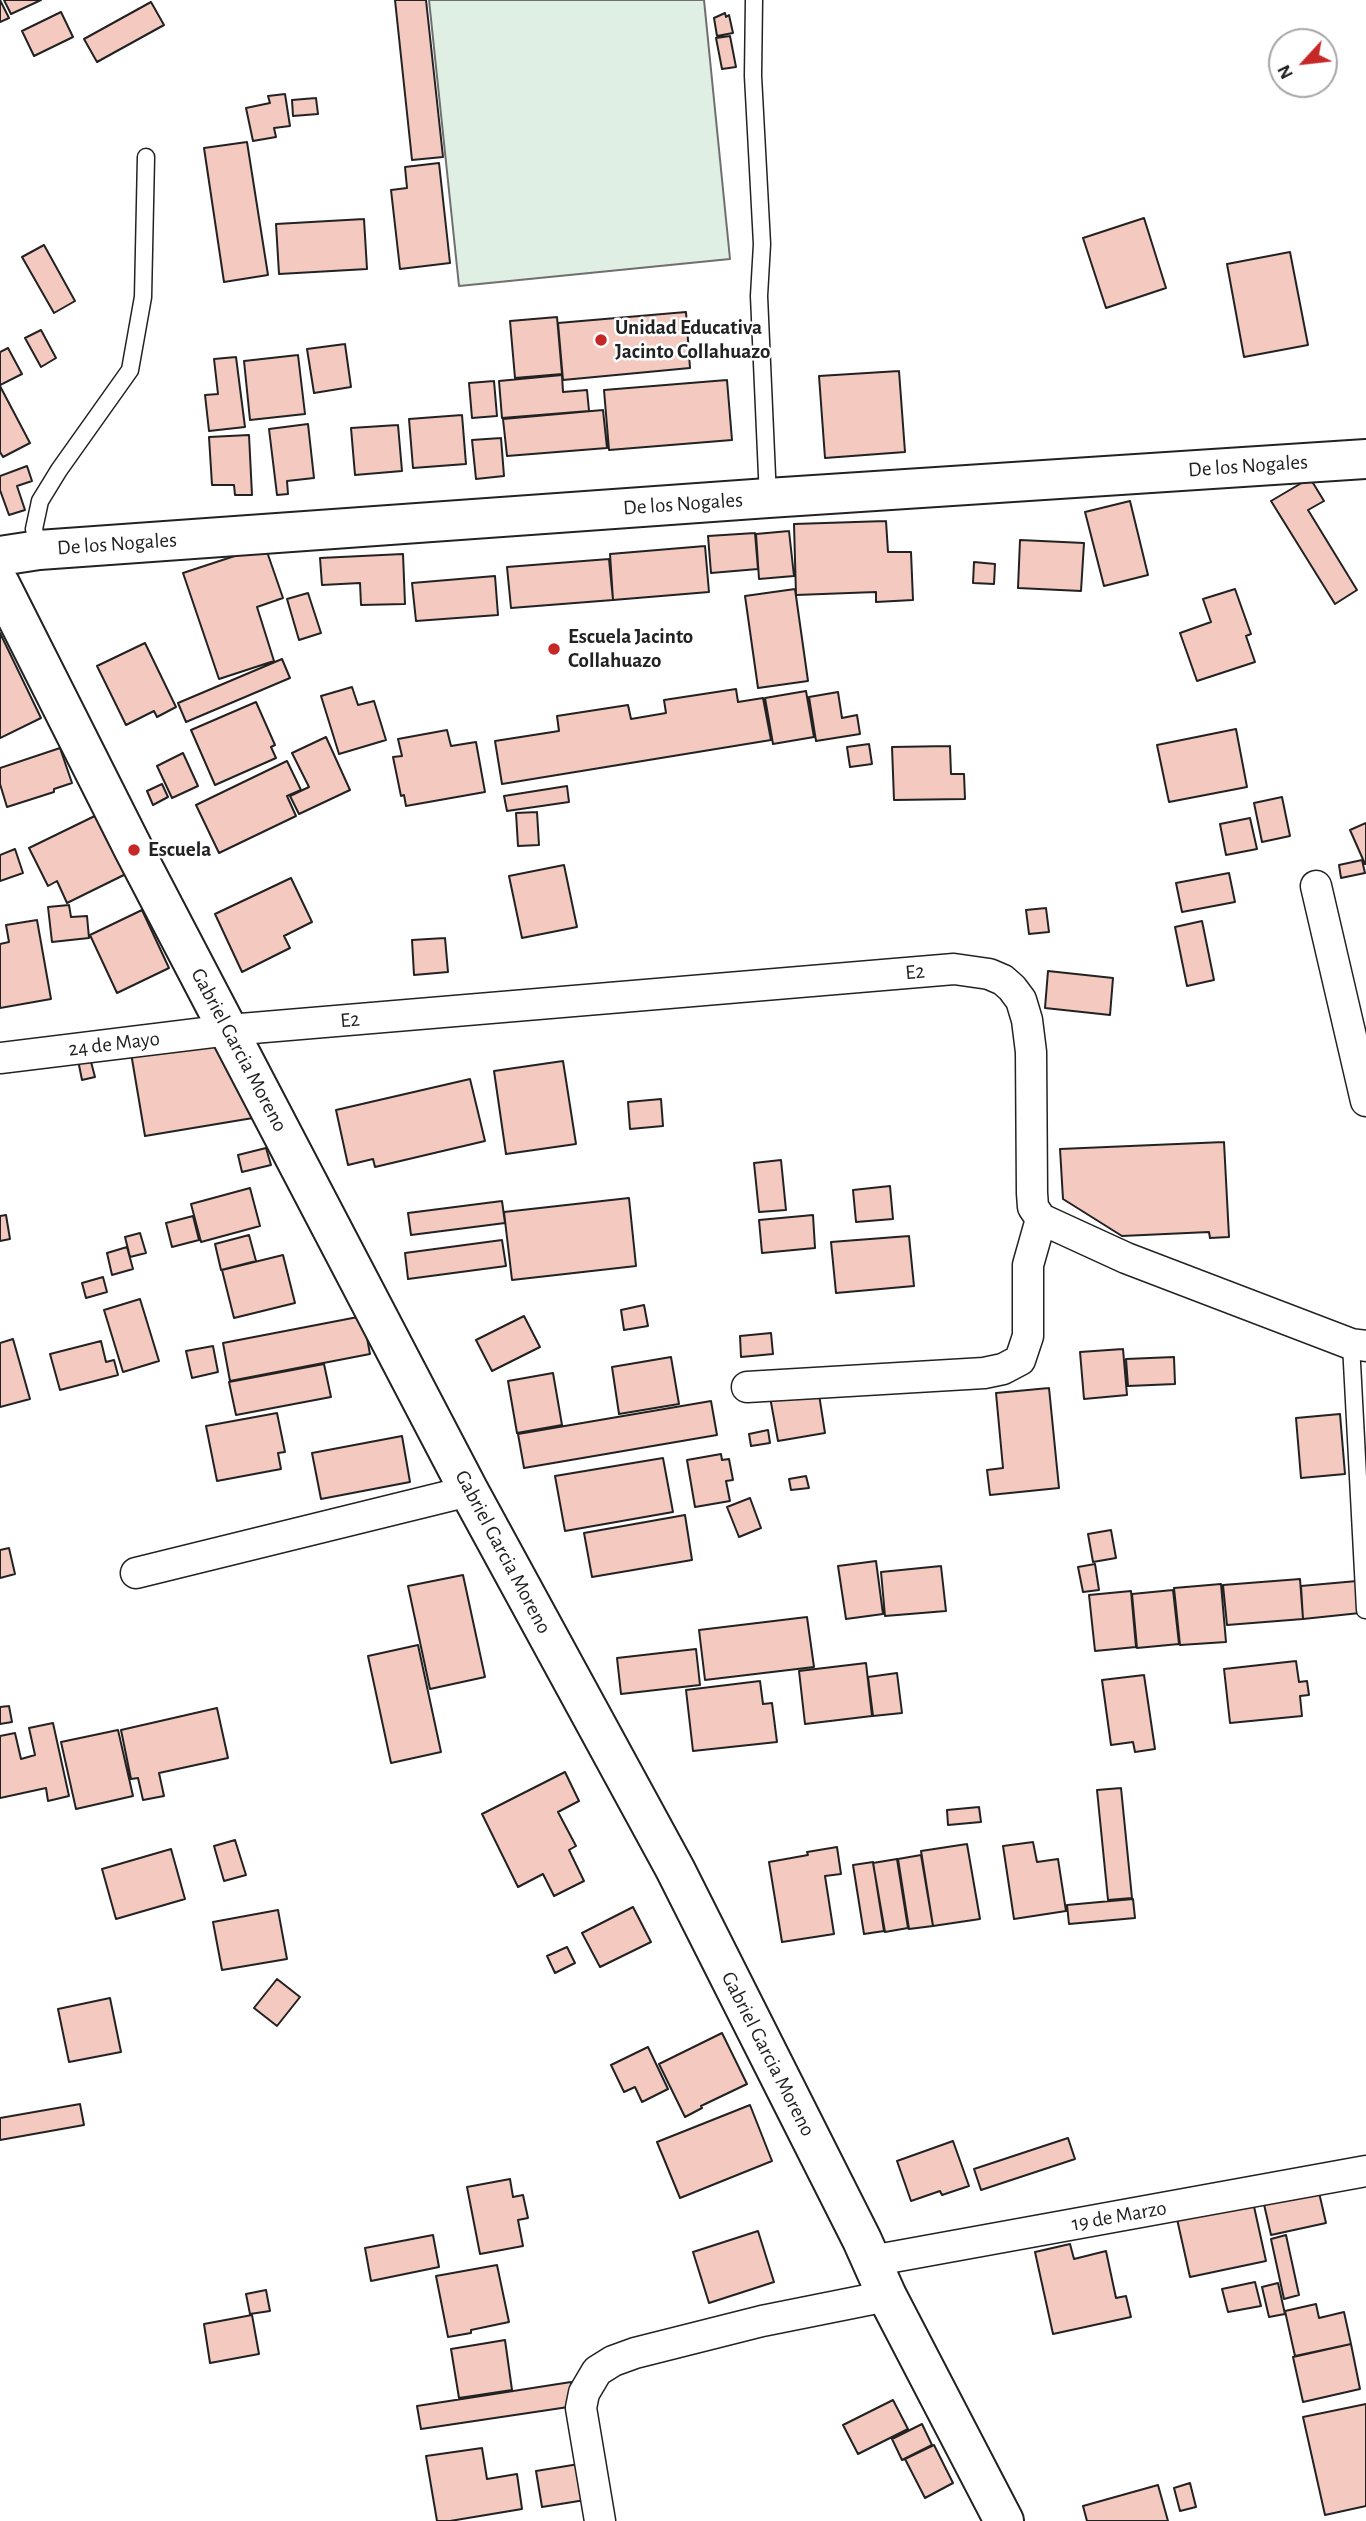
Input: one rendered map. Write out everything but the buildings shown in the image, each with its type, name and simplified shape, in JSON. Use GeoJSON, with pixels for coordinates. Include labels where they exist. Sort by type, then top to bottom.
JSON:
{"type":"FeatureCollection","features":[{"type":"Feature","properties":{"kind":"street","name":"De los Nogales"},"geometry":{"type":"LineString","coordinates":[[0,556],[39,550],[768,498],[1366,459]]}},
{"type":"Feature","properties":{"kind":"street","name":"Gabriel Garcia Moreno"},"geometry":{"type":"LineString","coordinates":[[0,584],[469,1491],[675,1868],[887,2296],[1004,2521]]}},
{"type":"Feature","properties":{"kind":"street"},"geometry":{"type":"LineString","coordinates":[[1316,886],[1366,1101]]}},
{"type":"Feature","properties":{"kind":"street","name":"E2"},"geometry":{"type":"LineString","coordinates":[[229,1030],[954,969],[989,974],[1003,980],[1012,988],[1021,1000],[1027,1020],[1031,1052],[1032,1194],[1033,1206],[1041,1219]]}},
{"type":"Feature","properties":{"kind":"street","name":"24 de Mayo"},"geometry":{"type":"LineString","coordinates":[[0,1058],[229,1030]]}},
{"type":"Feature","properties":{"kind":"street"},"geometry":{"type":"LineString","coordinates":[[747,1387],[984,1373],[1020,1360],[1028,1336],[1028,1265],[1041,1219],[1126,1258],[1358,1345]]}},
{"type":"Feature","properties":{"kind":"street"},"geometry":{"type":"LineString","coordinates":[[135,1573],[469,1491]]}},
{"type":"Feature","properties":{"kind":"street","name":"19 de Marzo"},"geometry":{"type":"LineString","coordinates":[[871,2261],[1366,2171]]}},
{"type":"Feature","properties":{"kind":"street"},"geometry":{"type":"LineString","coordinates":[[600,2521],[581,2408],[584,2393],[597,2371],[613,2361],[635,2353],[762,2321],[887,2296]]}},
{"type":"Feature","properties":{"kind":"lane"},"geometry":{"type":"LineString","coordinates":[[754,0],[754,76],[762,244],[759,296],[768,498]]}},
{"type":"Feature","properties":{"kind":"lane"},"geometry":{"type":"LineString","coordinates":[[39,550],[34,528],[40,501],[130,370],[143,297],[146,157]]}},
{"type":"Feature","properties":{"kind":"lane"},"geometry":{"type":"LineString","coordinates":[[1358,1345],[1366,1610]]}},
{"type":"Feature","properties":{"kind":"green space"},"geometry":{"type":"Polygon","coordinates":[[[429,0],[704,0],[730,259],[459,286],[429,0]]]}},
{"type":"Feature","properties":{"kind":"place","name":"Unidad Educativa Jacinto Collahuazo"},"geometry":{"type":"Point","coordinates":[601,340]}},
{"type":"Feature","properties":{"kind":"place","name":"Escuela Jacinto Collahuazo"},"geometry":{"type":"Point","coordinates":[554,649]}},
{"type":"Feature","properties":{"kind":"place","name":"Escuela"},"geometry":{"type":"Point","coordinates":[134,850]}}]}
